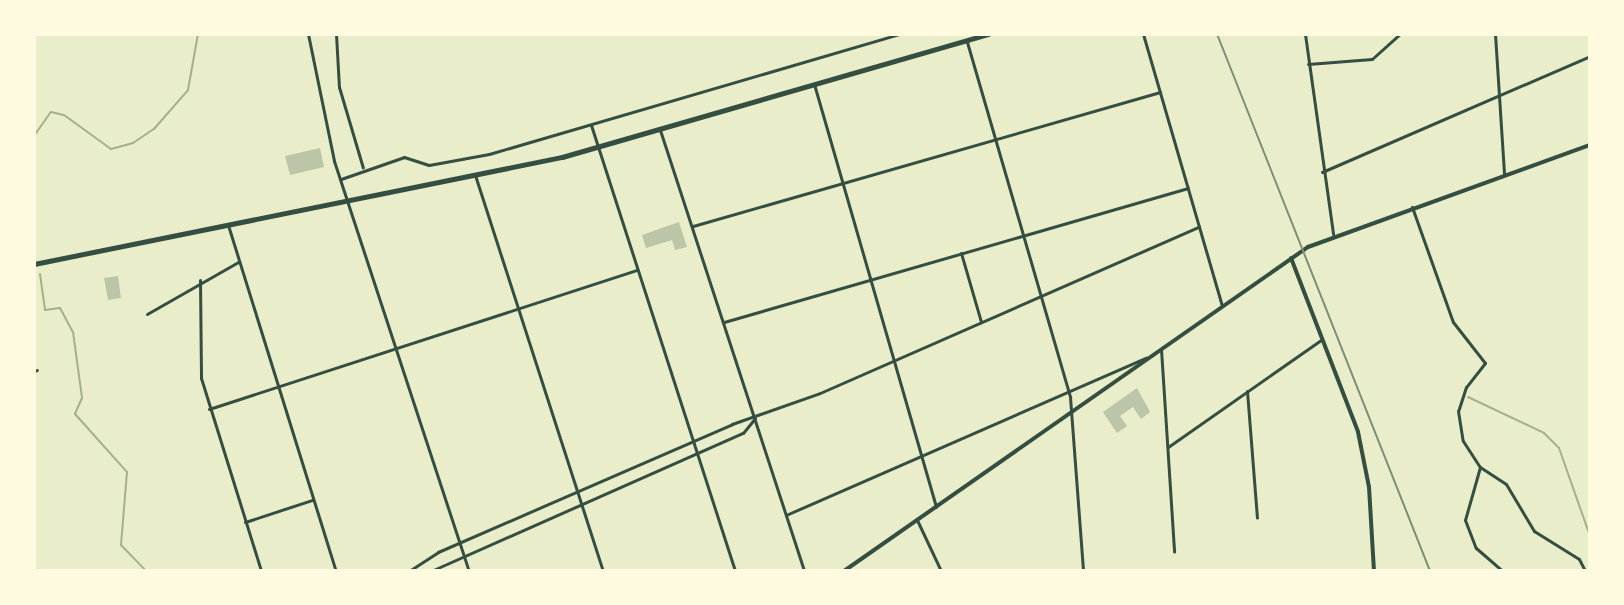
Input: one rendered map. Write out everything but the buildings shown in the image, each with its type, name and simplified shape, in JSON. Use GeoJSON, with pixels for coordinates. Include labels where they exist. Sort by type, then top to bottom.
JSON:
{"type":"FeatureCollection","features":[{"type":"Feature","properties":{"kind":"main road"},"geometry":{"type":"LineString","coordinates":[[34,264],[475,175],[598,147],[989,34]]}},
{"type":"Feature","properties":{"kind":"street"},"geometry":{"type":"LineString","coordinates":[[308,34],[341,179],[469,571]]}},
{"type":"Feature","properties":{"kind":"street"},"geometry":{"type":"LineString","coordinates":[[336,34],[339,87],[363,168]]}},
{"type":"Feature","properties":{"kind":"street"},"geometry":{"type":"LineString","coordinates":[[341,179],[363,168],[404,157],[425,166],[468,159],[899,34]]}},
{"type":"Feature","properties":{"kind":"street"},"geometry":{"type":"LineString","coordinates":[[1143,34],[1222,306]]}},
{"type":"Feature","properties":{"kind":"street"},"geometry":{"type":"LineString","coordinates":[[1305,34],[1333,234]]}},
{"type":"Feature","properties":{"kind":"street"},"geometry":{"type":"LineString","coordinates":[[1308,64],[1372,59],[1400,34]]}},
{"type":"Feature","properties":{"kind":"street"},"geometry":{"type":"LineString","coordinates":[[1495,34],[1504,175]]}},
{"type":"Feature","properties":{"kind":"street"},"geometry":{"type":"LineString","coordinates":[[967,40],[1068,391],[1083,571]]}},
{"type":"Feature","properties":{"kind":"street"},"geometry":{"type":"LineString","coordinates":[[1322,172],[1590,56]]}},
{"type":"Feature","properties":{"kind":"street"},"geometry":{"type":"LineString","coordinates":[[814,84],[936,507]]}},
{"type":"Feature","properties":{"kind":"street"},"geometry":{"type":"LineString","coordinates":[[693,226],[1160,92]]}},
{"type":"Feature","properties":{"kind":"street"},"geometry":{"type":"LineString","coordinates":[[591,125],[735,571]]}},
{"type":"Feature","properties":{"kind":"street"},"geometry":{"type":"LineString","coordinates":[[660,129],[804,571]]}},
{"type":"Feature","properties":{"kind":"street"},"geometry":{"type":"LineString","coordinates":[[844,571],[1305,249],[1333,234],[1590,145]]}},
{"type":"Feature","properties":{"kind":"street"},"geometry":{"type":"LineString","coordinates":[[475,175],[603,571]]}},
{"type":"Feature","properties":{"kind":"street"},"geometry":{"type":"LineString","coordinates":[[724,322],[1188,188]]}},
{"type":"Feature","properties":{"kind":"street"},"geometry":{"type":"LineString","coordinates":[[1412,207],[1453,322],[1485,363],[1466,387],[1458,411],[1463,441],[1480,467],[1506,484],[1534,531],[1579,559],[1585,571]]}},
{"type":"Feature","properties":{"kind":"street"},"geometry":{"type":"LineString","coordinates":[[228,225],[276,387],[336,571]]}},
{"type":"Feature","properties":{"kind":"street"},"geometry":{"type":"LineString","coordinates":[[409,571],[460,543],[693,441],[893,360],[1199,227]]}},
{"type":"Feature","properties":{"kind":"street"},"geometry":{"type":"LineString","coordinates":[[961,253],[981,322]]}},
{"type":"Feature","properties":{"kind":"street"},"geometry":{"type":"LineString","coordinates":[[1291,258],[1352,414],[1365,463],[1374,571]]}},
{"type":"Feature","properties":{"kind":"street"},"geometry":{"type":"LineString","coordinates":[[147,314],[200,280],[238,262]]}},
{"type":"Feature","properties":{"kind":"street"},"geometry":{"type":"LineString","coordinates":[[209,409],[637,270]]}},
{"type":"Feature","properties":{"kind":"street"},"geometry":{"type":"LineString","coordinates":[[200,280],[197,338],[209,409],[261,571]]}},
{"type":"Feature","properties":{"kind":"street"},"geometry":{"type":"LineString","coordinates":[[1168,447],[1322,339]]}},
{"type":"Feature","properties":{"kind":"street"},"geometry":{"type":"LineString","coordinates":[[1161,349],[1174,552]]}},
{"type":"Feature","properties":{"kind":"street"},"geometry":{"type":"LineString","coordinates":[[786,515],[1150,357]]}},
{"type":"Feature","properties":{"kind":"street"},"geometry":{"type":"LineString","coordinates":[[1247,391],[1257,518]]}},
{"type":"Feature","properties":{"kind":"street"},"geometry":{"type":"LineString","coordinates":[[431,571],[743,433],[755,418]]}},
{"type":"Feature","properties":{"kind":"street"},"geometry":{"type":"LineString","coordinates":[[1480,467],[1465,520],[1476,548],[1502,571]]}},
{"type":"Feature","properties":{"kind":"street"},"geometry":{"type":"LineString","coordinates":[[245,522],[312,500]]}},
{"type":"Feature","properties":{"kind":"street"},"geometry":{"type":"LineString","coordinates":[[917,520],[941,571]]}},
{"type":"Feature","properties":{"kind":"waterway"},"geometry":{"type":"LineString","coordinates":[[34,136],[51,112],[64,115],[111,149],[133,143],[154,129],[188,90],[198,34]]}},
{"type":"Feature","properties":{"kind":"waterway"},"geometry":{"type":"LineString","coordinates":[[40,274],[45,310],[60,308],[73,332],[82,398],[75,414],[127,472],[121,545],[145,570],[163,571]]}},
{"type":"Feature","properties":{"kind":"waterway"},"geometry":{"type":"LineString","coordinates":[[1468,397],[1544,433],[1559,448],[1590,536]]}},
{"type":"Feature","properties":{"kind":"railway"},"geometry":{"type":"LineString","coordinates":[[1217,34],[1430,571]]}}]}
